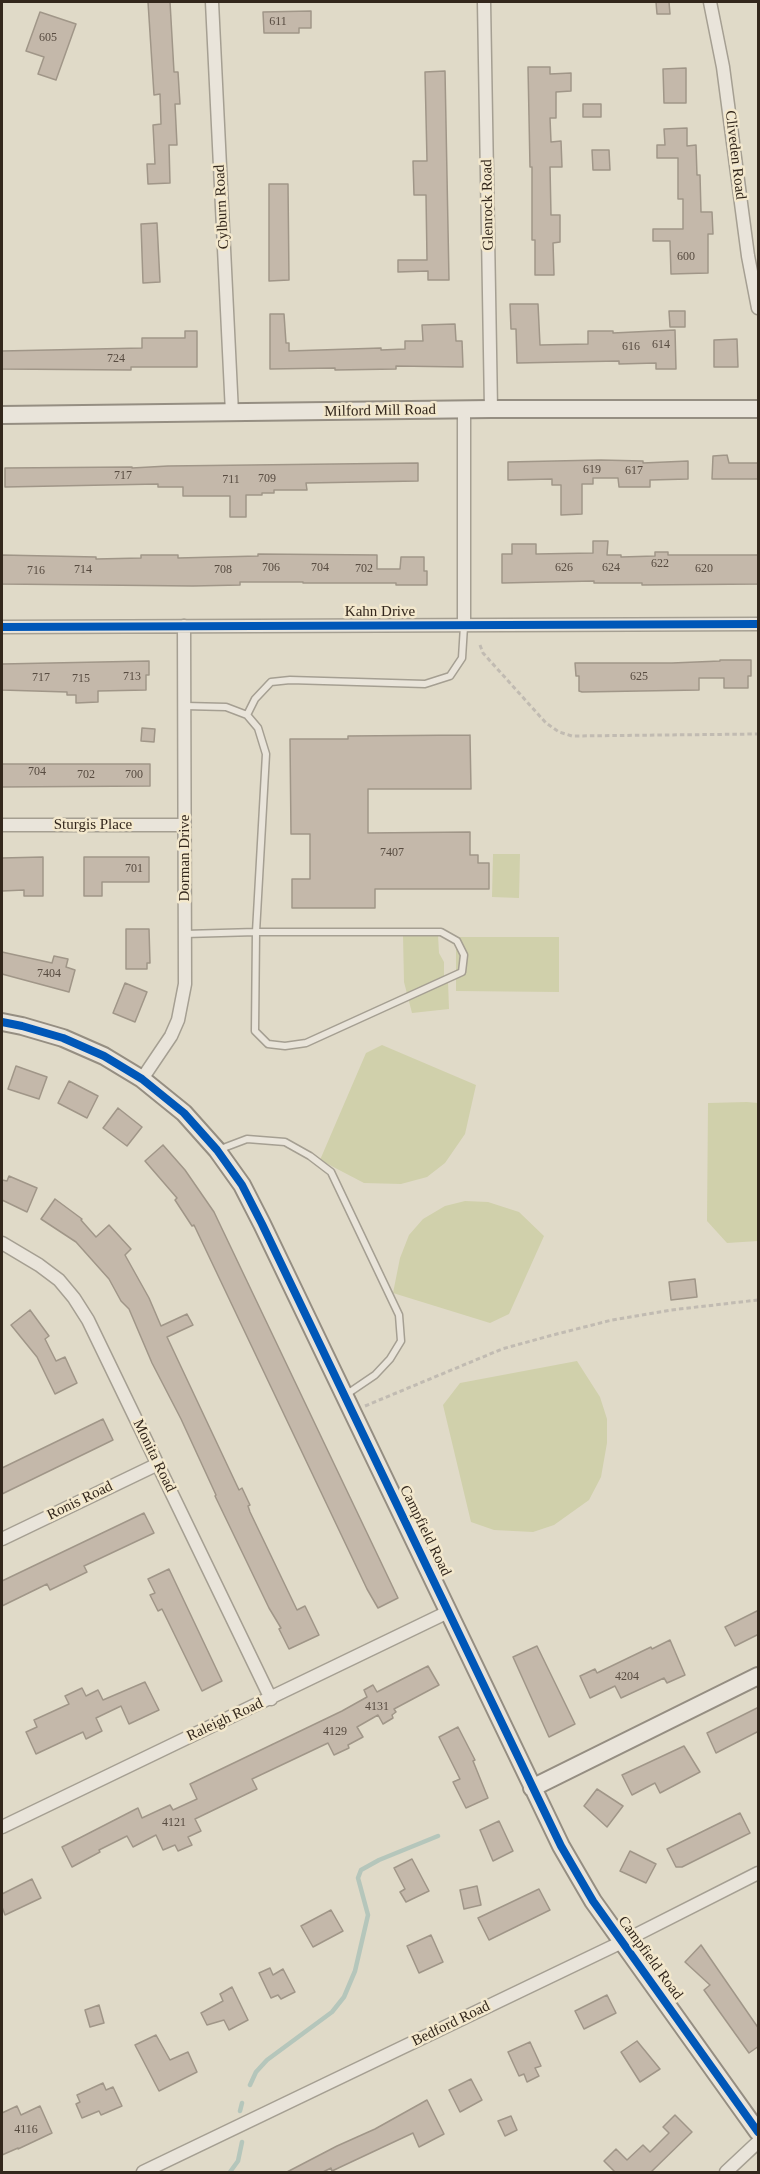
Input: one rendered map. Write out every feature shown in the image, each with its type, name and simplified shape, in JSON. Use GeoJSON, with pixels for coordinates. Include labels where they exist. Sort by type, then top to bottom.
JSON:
{"type":"FeatureCollection","features":[{"type":"Feature","properties":{"kind":"street","name":"Cylburn Road"},"geometry":{"type":"LineString","coordinates":[[212,2],[232,413]]}},
{"type":"Feature","properties":{"kind":"street","name":"Glenrock Road"},"geometry":{"type":"LineString","coordinates":[[484,2],[491,409]]}},
{"type":"Feature","properties":{"kind":"street","name":"Cliveden Road"},"geometry":{"type":"LineString","coordinates":[[710,2],[723,67],[748,256],[759,308]]}},
{"type":"Feature","properties":{"kind":"street","name":"Milford Mill Road"},"geometry":{"type":"LineString","coordinates":[[2,415],[464,409],[759,409]]}},
{"type":"Feature","properties":{"kind":"street"},"geometry":{"type":"LineString","coordinates":[[464,409],[464,626]]}},
{"type":"Feature","properties":{"kind":"street","name":"Kahn Drive"},"geometry":{"type":"LineString","coordinates":[[2,627],[759,624]]}},
{"type":"Feature","properties":{"kind":"street","name":"Dorman Drive"},"geometry":{"type":"LineString","coordinates":[[142,1079],[171,1036],[178,1020],[185,984],[184,626]]}},
{"type":"Feature","properties":{"kind":"street","name":"Sturgis Place"},"geometry":{"type":"LineString","coordinates":[[2,825],[184,825]]}},
{"type":"Feature","properties":{"kind":"street","name":"Campfield Road"},"geometry":{"type":"LineString","coordinates":[[2,1022],[63,1038],[104,1056],[142,1079],[184,1113],[217,1150],[242,1185],[349,1403],[532,1788],[577,1876],[759,2132]]}},
{"type":"Feature","properties":{"kind":"street","name":"Monita Road"},"geometry":{"type":"LineString","coordinates":[[2,1243],[59,1280],[88,1320],[271,1699]]}},
{"type":"Feature","properties":{"kind":"street","name":"Ronis Road"},"geometry":{"type":"LineString","coordinates":[[2,1539],[158,1464]]}},
{"type":"Feature","properties":{"kind":"street","name":"Raleigh Road"},"geometry":{"type":"LineString","coordinates":[[2,1827],[448,1612]]}},
{"type":"Feature","properties":{"kind":"street"},"geometry":{"type":"LineString","coordinates":[[532,1788],[759,1676]]}},
{"type":"Feature","properties":{"kind":"street","name":"Bedford Road"},"geometry":{"type":"LineString","coordinates":[[142,2172],[622,1942],[759,1872]]}},
{"type":"Feature","properties":{"kind":"street"},"geometry":{"type":"LineString","coordinates":[[726,2172],[759,2142]]}},
{"type":"Feature","properties":{"kind":"lane"},"geometry":{"type":"LineString","coordinates":[[247,715],[255,699],[271,682],[290,680],[425,684],[450,676],[462,658],[464,626]]}},
{"type":"Feature","properties":{"kind":"lane"},"geometry":{"type":"LineString","coordinates":[[185,706],[225,707],[247,715],[258,728],[266,754],[256,932],[255,1031],[268,1044],[285,1046],[306,1043],[462,972],[464,955],[457,941],[441,932],[256,932],[185,934]]}},
{"type":"Feature","properties":{"kind":"lane"},"geometry":{"type":"LineString","coordinates":[[217,1150],[246,1139],[285,1142],[310,1156],[331,1172],[399,1316],[401,1341],[390,1359],[349,1403]]}},
{"type":"Feature","properties":{"kind":"path"},"geometry":{"type":"LineString","coordinates":[[480,645],[483,653],[546,723],[559,732],[572,736],[759,735]]}},
{"type":"Feature","properties":{"kind":"path"},"geometry":{"type":"LineString","coordinates":[[349,1403],[502,1349],[612,1320],[759,1300]]}},
{"type":"Feature","properties":{"kind":"green space"},"geometry":{"type":"Polygon","coordinates":[[[493,854],[520,854],[519,898],[492,897],[493,854]]]}},
{"type":"Feature","properties":{"kind":"green space"},"geometry":{"type":"Polygon","coordinates":[[[403,935],[438,935],[439,953],[444,962],[444,976],[448,981],[449,1009],[412,1013],[404,982],[403,935]]]}},
{"type":"Feature","properties":{"kind":"green space"},"geometry":{"type":"Polygon","coordinates":[[[456,937],[559,937],[559,992],[456,991],[456,937]]]}},
{"type":"Feature","properties":{"kind":"green space"},"geometry":{"type":"Polygon","coordinates":[[[382,1045],[476,1085],[465,1134],[445,1163],[427,1177],[401,1184],[364,1183],[320,1160],[366,1053],[382,1045]]]}},
{"type":"Feature","properties":{"kind":"green space"},"geometry":{"type":"Polygon","coordinates":[[[708,1103],[758,1103],[758,1241],[727,1243],[707,1221],[708,1103]]]}},
{"type":"Feature","properties":{"kind":"green space"},"geometry":{"type":"Polygon","coordinates":[[[465,1201],[488,1202],[519,1212],[544,1236],[509,1314],[490,1323],[393,1293],[400,1258],[409,1235],[423,1219],[445,1206],[465,1201]]]}},
{"type":"Feature","properties":{"kind":"green space"},"geometry":{"type":"Polygon","coordinates":[[[577,1361],[600,1397],[607,1419],[607,1443],[601,1477],[589,1500],[554,1525],[533,1532],[494,1530],[471,1522],[443,1405],[460,1383],[577,1361]]]}},
{"type":"Feature","properties":{"kind":"building"},"geometry":{"type":"Polygon","coordinates":[[[148,2],[170,2],[174,72],[178,72],[180,104],[175,104],[177,145],[169,145],[170,183],[148,184],[147,164],[155,164],[153,125],[161,124],[160,94],[154,95],[148,2]]]}},
{"type":"Feature","properties":{"kind":"building"},"geometry":{"type":"Polygon","coordinates":[[[656,2],[669,2],[670,14],[657,14],[656,2]]]}},
{"type":"Feature","properties":{"kind":"building"},"geometry":{"type":"Polygon","coordinates":[[[311,11],[311,28],[299,28],[299,33],[264,33],[263,12],[311,11]]]}},
{"type":"Feature","properties":{"kind":"building"},"geometry":{"type":"Polygon","coordinates":[[[40,12],[76,24],[56,80],[38,74],[44,57],[26,51],[40,12]]]}},
{"type":"Feature","properties":{"kind":"building"},"geometry":{"type":"Polygon","coordinates":[[[528,67],[550,67],[550,74],[571,73],[571,91],[556,92],[556,118],[550,118],[551,142],[561,141],[562,167],[550,167],[551,215],[560,215],[560,242],[553,243],[554,275],[535,275],[535,240],[532,240],[528,67]]]}},
{"type":"Feature","properties":{"kind":"building"},"geometry":{"type":"Polygon","coordinates":[[[686,68],[686,103],[664,103],[663,69],[686,68]]]}},
{"type":"Feature","properties":{"kind":"building"},"geometry":{"type":"Polygon","coordinates":[[[445,71],[449,280],[428,280],[428,271],[398,272],[398,260],[427,260],[426,195],[414,195],[413,161],[427,161],[425,72],[445,71]]]}},
{"type":"Feature","properties":{"kind":"building"},"geometry":{"type":"Polygon","coordinates":[[[583,104],[601,104],[601,117],[583,117],[583,104]]]}},
{"type":"Feature","properties":{"kind":"building"},"geometry":{"type":"Polygon","coordinates":[[[687,128],[687,146],[696,145],[701,212],[712,212],[713,234],[708,234],[708,273],[671,274],[670,241],[653,241],[653,229],[683,229],[683,199],[678,199],[678,158],[657,158],[657,145],[665,145],[664,129],[687,128]]]}},
{"type":"Feature","properties":{"kind":"building"},"geometry":{"type":"Polygon","coordinates":[[[592,150],[609,150],[610,170],[593,170],[592,150]]]}},
{"type":"Feature","properties":{"kind":"building"},"geometry":{"type":"Polygon","coordinates":[[[269,184],[288,184],[289,280],[269,281],[269,184]]]}},
{"type":"Feature","properties":{"kind":"building"},"geometry":{"type":"Polygon","coordinates":[[[157,223],[160,282],[143,283],[141,224],[157,223]]]}},
{"type":"Feature","properties":{"kind":"building"},"geometry":{"type":"Polygon","coordinates":[[[510,304],[538,304],[540,345],[588,344],[588,331],[613,331],[613,333],[675,330],[676,369],[656,369],[656,363],[619,364],[619,361],[517,363],[516,329],[511,329],[510,304]]]}},
{"type":"Feature","properties":{"kind":"building"},"geometry":{"type":"Polygon","coordinates":[[[669,311],[685,311],[685,327],[670,327],[669,311]]]}},
{"type":"Feature","properties":{"kind":"building"},"geometry":{"type":"Polygon","coordinates":[[[270,314],[284,314],[286,343],[289,343],[289,351],[405,349],[405,341],[423,341],[422,325],[455,324],[456,341],[462,341],[463,367],[270,369],[270,314]]]}},
{"type":"Feature","properties":{"kind":"building"},"geometry":{"type":"Polygon","coordinates":[[[185,331],[197,331],[197,367],[131,367],[131,370],[2,369],[2,351],[142,348],[142,338],[185,338],[185,331]]]}},
{"type":"Feature","properties":{"kind":"building"},"geometry":{"type":"Polygon","coordinates":[[[737,339],[738,367],[714,367],[714,340],[737,339]]]}},
{"type":"Feature","properties":{"kind":"building"},"geometry":{"type":"Polygon","coordinates":[[[727,455],[729,463],[759,463],[759,479],[712,479],[713,456],[727,455]]]}},
{"type":"Feature","properties":{"kind":"building"},"geometry":{"type":"Polygon","coordinates":[[[643,461],[643,463],[688,461],[688,479],[650,480],[650,487],[619,487],[618,478],[593,478],[593,484],[582,484],[582,514],[561,515],[561,485],[552,485],[552,479],[508,480],[508,462],[643,461]]]}},
{"type":"Feature","properties":{"kind":"building"},"geometry":{"type":"Polygon","coordinates":[[[418,463],[418,481],[306,483],[307,490],[274,490],[274,493],[246,495],[246,517],[230,517],[230,496],[183,496],[183,487],[158,487],[158,484],[5,487],[5,468],[418,463]]]}},
{"type":"Feature","properties":{"kind":"building"},"geometry":{"type":"Polygon","coordinates":[[[593,541],[608,541],[607,555],[621,555],[621,557],[655,556],[655,552],[668,552],[668,555],[759,555],[759,584],[642,585],[642,583],[594,583],[594,581],[502,583],[502,554],[512,554],[512,544],[536,544],[536,554],[593,553],[593,541]]]}},
{"type":"Feature","properties":{"kind":"building"},"geometry":{"type":"Polygon","coordinates":[[[258,554],[377,555],[377,569],[400,569],[401,557],[424,557],[427,585],[303,582],[240,582],[240,585],[193,586],[2,584],[2,555],[96,557],[96,559],[141,558],[141,555],[178,555],[178,558],[258,556],[258,554]]]}},
{"type":"Feature","properties":{"kind":"building"},"geometry":{"type":"Polygon","coordinates":[[[751,660],[748,688],[724,688],[724,678],[699,678],[699,690],[582,692],[579,691],[579,676],[576,676],[575,663],[672,663],[751,660]]]}},
{"type":"Feature","properties":{"kind":"building"},"geometry":{"type":"Polygon","coordinates":[[[149,661],[146,690],[98,691],[98,702],[76,703],[76,695],[67,695],[67,692],[2,690],[2,664],[149,661]]]}},
{"type":"Feature","properties":{"kind":"building"},"geometry":{"type":"Polygon","coordinates":[[[142,728],[155,729],[154,742],[141,741],[142,728]]]}},
{"type":"Feature","properties":{"kind":"building"},"geometry":{"type":"Polygon","coordinates":[[[470,735],[471,789],[368,789],[368,833],[470,832],[470,855],[478,855],[478,863],[489,863],[489,889],[375,889],[375,908],[292,908],[292,879],[310,879],[310,834],[291,834],[290,739],[470,735]]]}},
{"type":"Feature","properties":{"kind":"building"},"geometry":{"type":"Polygon","coordinates":[[[2,764],[150,764],[150,786],[2,787],[2,764]]]}},
{"type":"Feature","properties":{"kind":"building"},"geometry":{"type":"Polygon","coordinates":[[[43,857],[43,896],[24,896],[24,890],[2,891],[2,858],[43,857]]]}},
{"type":"Feature","properties":{"kind":"building"},"geometry":{"type":"Polygon","coordinates":[[[84,857],[149,857],[149,882],[102,882],[102,896],[84,896],[84,857]]]}},
{"type":"Feature","properties":{"kind":"building"},"geometry":{"type":"Polygon","coordinates":[[[126,929],[149,929],[150,963],[147,963],[147,969],[126,969],[126,929]]]}},
{"type":"Feature","properties":{"kind":"building"},"geometry":{"type":"Polygon","coordinates":[[[2,952],[52,963],[54,956],[68,959],[66,967],[75,970],[69,992],[2,974],[2,952]]]}},
{"type":"Feature","properties":{"kind":"building"},"geometry":{"type":"Polygon","coordinates":[[[125,983],[147,992],[135,1022],[113,1013],[125,983]]]}},
{"type":"Feature","properties":{"kind":"building"},"geometry":{"type":"Polygon","coordinates":[[[16,1066],[47,1077],[39,1099],[8,1089],[16,1066]]]}},
{"type":"Feature","properties":{"kind":"building"},"geometry":{"type":"Polygon","coordinates":[[[69,1081],[98,1096],[87,1118],[58,1103],[69,1081]]]}},
{"type":"Feature","properties":{"kind":"building"},"geometry":{"type":"Polygon","coordinates":[[[118,1108],[142,1127],[127,1146],[103,1128],[118,1108]]]}},
{"type":"Feature","properties":{"kind":"building"},"geometry":{"type":"Polygon","coordinates":[[[163,1145],[185,1170],[214,1212],[398,1598],[378,1608],[194,1225],[192,1226],[175,1200],[177,1198],[145,1161],[163,1145]]]}},
{"type":"Feature","properties":{"kind":"building"},"geometry":{"type":"Polygon","coordinates":[[[9,1176],[37,1188],[27,1212],[2,1200],[2,1180],[7,1181],[9,1176]]]}},
{"type":"Feature","properties":{"kind":"building"},"geometry":{"type":"Polygon","coordinates":[[[55,1199],[82,1219],[96,1237],[109,1225],[131,1249],[125,1255],[149,1298],[161,1326],[187,1314],[193,1325],[167,1337],[239,1490],[242,1488],[250,1505],[248,1506],[250,1512],[297,1610],[305,1606],[319,1635],[289,1649],[279,1629],[281,1628],[215,1496],[181,1419],[152,1363],[129,1309],[121,1301],[109,1279],[76,1242],[41,1219],[55,1199]]]}},
{"type":"Feature","properties":{"kind":"building"},"geometry":{"type":"Polygon","coordinates":[[[695,1279],[697,1297],[671,1300],[669,1282],[695,1279]]]}},
{"type":"Feature","properties":{"kind":"building"},"geometry":{"type":"Polygon","coordinates":[[[30,1310],[49,1336],[45,1339],[56,1361],[65,1357],[77,1383],[55,1394],[37,1357],[11,1325],[30,1310]]]}},
{"type":"Feature","properties":{"kind":"building"},"geometry":{"type":"Polygon","coordinates":[[[103,1419],[113,1440],[2,1494],[2,1468],[103,1419]]]}},
{"type":"Feature","properties":{"kind":"building"},"geometry":{"type":"Polygon","coordinates":[[[144,1513],[154,1533],[84,1566],[87,1572],[50,1590],[47,1584],[2,1606],[2,1581],[144,1513]]]}},
{"type":"Feature","properties":{"kind":"building"},"geometry":{"type":"Polygon","coordinates":[[[169,1569],[222,1681],[202,1691],[162,1609],[158,1611],[150,1595],[155,1593],[148,1579],[169,1569]]]}},
{"type":"Feature","properties":{"kind":"building"},"geometry":{"type":"Polygon","coordinates":[[[759,1610],[759,1634],[735,1646],[725,1627],[759,1610]]]}},
{"type":"Feature","properties":{"kind":"building"},"geometry":{"type":"Polygon","coordinates":[[[670,1640],[685,1675],[667,1683],[664,1678],[621,1698],[615,1686],[590,1698],[580,1676],[595,1669],[597,1673],[670,1640]]]}},
{"type":"Feature","properties":{"kind":"building"},"geometry":{"type":"Polygon","coordinates":[[[537,1646],[575,1724],[549,1737],[513,1657],[537,1646]]]}},
{"type":"Feature","properties":{"kind":"building"},"geometry":{"type":"Polygon","coordinates":[[[428,1666],[439,1685],[394,1709],[396,1712],[392,1715],[393,1718],[383,1724],[378,1715],[357,1727],[363,1737],[348,1745],[349,1748],[334,1755],[328,1743],[252,1779],[257,1789],[195,1819],[201,1831],[188,1837],[192,1845],[178,1851],[175,1845],[163,1850],[156,1835],[133,1847],[127,1836],[72,1867],[62,1847],[138,1808],[142,1818],[170,1805],[173,1810],[197,1799],[190,1784],[342,1711],[367,1697],[364,1690],[373,1685],[377,1692],[428,1666]]]}},
{"type":"Feature","properties":{"kind":"building"},"geometry":{"type":"Polygon","coordinates":[[[145,1682],[159,1710],[129,1724],[121,1706],[96,1718],[102,1731],[86,1739],[83,1732],[36,1754],[26,1732],[37,1727],[34,1720],[69,1704],[65,1696],[82,1688],[86,1696],[98,1690],[103,1700],[145,1682]]]}},
{"type":"Feature","properties":{"kind":"building"},"geometry":{"type":"Polygon","coordinates":[[[759,1707],[759,1731],[716,1753],[707,1733],[759,1707]]]}},
{"type":"Feature","properties":{"kind":"building"},"geometry":{"type":"Polygon","coordinates":[[[458,1727],[475,1760],[473,1761],[488,1798],[466,1808],[453,1782],[460,1779],[439,1737],[458,1727]]]}},
{"type":"Feature","properties":{"kind":"building"},"geometry":{"type":"Polygon","coordinates":[[[684,1746],[700,1772],[660,1793],[655,1783],[632,1795],[622,1775],[684,1746]]]}},
{"type":"Feature","properties":{"kind":"building"},"geometry":{"type":"Polygon","coordinates":[[[597,1789],[623,1806],[607,1827],[584,1806],[597,1789]]]}},
{"type":"Feature","properties":{"kind":"building"},"geometry":{"type":"Polygon","coordinates":[[[740,1813],[750,1833],[682,1867],[676,1867],[667,1849],[740,1813]]]}},
{"type":"Feature","properties":{"kind":"building"},"geometry":{"type":"Polygon","coordinates":[[[499,1821],[513,1851],[493,1861],[480,1830],[499,1821]]]}},
{"type":"Feature","properties":{"kind":"building"},"geometry":{"type":"Polygon","coordinates":[[[630,1851],[656,1864],[646,1883],[620,1871],[630,1851]]]}},
{"type":"Feature","properties":{"kind":"building"},"geometry":{"type":"Polygon","coordinates":[[[412,1859],[429,1891],[406,1902],[400,1892],[405,1889],[394,1868],[412,1859]]]}},
{"type":"Feature","properties":{"kind":"building"},"geometry":{"type":"Polygon","coordinates":[[[32,1879],[41,1898],[5,1915],[2,1907],[2,1894],[32,1879]]]}},
{"type":"Feature","properties":{"kind":"building"},"geometry":{"type":"Polygon","coordinates":[[[477,1886],[481,1905],[464,1909],[460,1890],[477,1886]]]}},
{"type":"Feature","properties":{"kind":"building"},"geometry":{"type":"Polygon","coordinates":[[[539,1889],[550,1910],[489,1940],[478,1918],[539,1889]]]}},
{"type":"Feature","properties":{"kind":"building"},"geometry":{"type":"Polygon","coordinates":[[[331,1910],[343,1931],[313,1947],[301,1926],[331,1910]]]}},
{"type":"Feature","properties":{"kind":"building"},"geometry":{"type":"Polygon","coordinates":[[[431,1935],[443,1962],[419,1973],[407,1946],[431,1935]]]}},
{"type":"Feature","properties":{"kind":"building"},"geometry":{"type":"Polygon","coordinates":[[[701,1945],[759,2029],[759,2046],[749,2053],[704,1990],[710,1985],[685,1962],[701,1945]]]}},
{"type":"Feature","properties":{"kind":"building"},"geometry":{"type":"Polygon","coordinates":[[[270,1968],[273,1975],[283,1969],[295,1992],[281,1999],[278,1995],[271,1998],[259,1973],[270,1968]]]}},
{"type":"Feature","properties":{"kind":"building"},"geometry":{"type":"Polygon","coordinates":[[[232,1987],[248,2020],[229,2030],[224,2020],[207,2025],[201,2013],[223,2001],[220,1994],[232,1987]]]}},
{"type":"Feature","properties":{"kind":"building"},"geometry":{"type":"Polygon","coordinates":[[[607,1995],[616,2013],[584,2029],[575,2011],[607,1995]]]}},
{"type":"Feature","properties":{"kind":"building"},"geometry":{"type":"Polygon","coordinates":[[[99,2005],[104,2023],[90,2027],[85,2010],[99,2005]]]}},
{"type":"Feature","properties":{"kind":"building"},"geometry":{"type":"Polygon","coordinates":[[[156,2035],[170,2060],[188,2052],[197,2072],[159,2091],[135,2045],[156,2035]]]}},
{"type":"Feature","properties":{"kind":"building"},"geometry":{"type":"Polygon","coordinates":[[[637,2041],[660,2069],[640,2082],[621,2052],[637,2041]]]}},
{"type":"Feature","properties":{"kind":"building"},"geometry":{"type":"Polygon","coordinates":[[[530,2042],[541,2066],[535,2068],[539,2076],[527,2082],[524,2074],[519,2076],[508,2052],[530,2042]]]}},
{"type":"Feature","properties":{"kind":"building"},"geometry":{"type":"Polygon","coordinates":[[[471,2079],[482,2100],[460,2112],[449,2090],[471,2079]]]}},
{"type":"Feature","properties":{"kind":"building"},"geometry":{"type":"Polygon","coordinates":[[[103,2083],[106,2090],[113,2087],[122,2106],[101,2115],[99,2111],[82,2118],[76,2104],[80,2102],[77,2095],[103,2083]]]}},
{"type":"Feature","properties":{"kind":"building"},"geometry":{"type":"Polygon","coordinates":[[[427,2100],[444,2134],[419,2147],[413,2133],[332,2171],[331,2168],[323,2172],[287,2172],[375,2129],[427,2100]]]}},
{"type":"Feature","properties":{"kind":"building"},"geometry":{"type":"Polygon","coordinates":[[[17,2106],[21,2115],[40,2106],[52,2133],[2,2155],[2,2113],[17,2106]]]}},
{"type":"Feature","properties":{"kind":"building"},"geometry":{"type":"Polygon","coordinates":[[[675,2115],[692,2132],[651,2172],[615,2172],[604,2161],[616,2149],[627,2160],[643,2145],[650,2152],[669,2133],[663,2127],[675,2115]]]}},
{"type":"Feature","properties":{"kind":"building"},"geometry":{"type":"Polygon","coordinates":[[[511,2116],[517,2130],[505,2136],[498,2121],[511,2116]]]}},
{"type":"Feature","properties":{"kind":"waterway"},"geometry":{"type":"LineString","coordinates":[[250,2085],[256,2072],[267,2060],[332,2012],[344,1997],[355,1971],[368,1915],[358,1878],[361,1870],[379,1860],[438,1836]]}},
{"type":"Feature","properties":{"kind":"waterway"},"geometry":{"type":"LineString","coordinates":[[240,2111],[242,2103]]}},
{"type":"Feature","properties":{"kind":"waterway"},"geometry":{"type":"LineString","coordinates":[[230,2172],[238,2161],[242,2142]]}},
{"type":"Feature","properties":{"kind":"cycle path"},"geometry":{"type":"LineString","coordinates":[[2,627],[758,624]]}},
{"type":"Feature","properties":{"kind":"cycle path"},"geometry":{"type":"LineString","coordinates":[[2,1022],[63,1038],[104,1056],[142,1079],[184,1113],[217,1150],[242,1185],[561,1846],[593,1901],[758,2132]]}}]}
